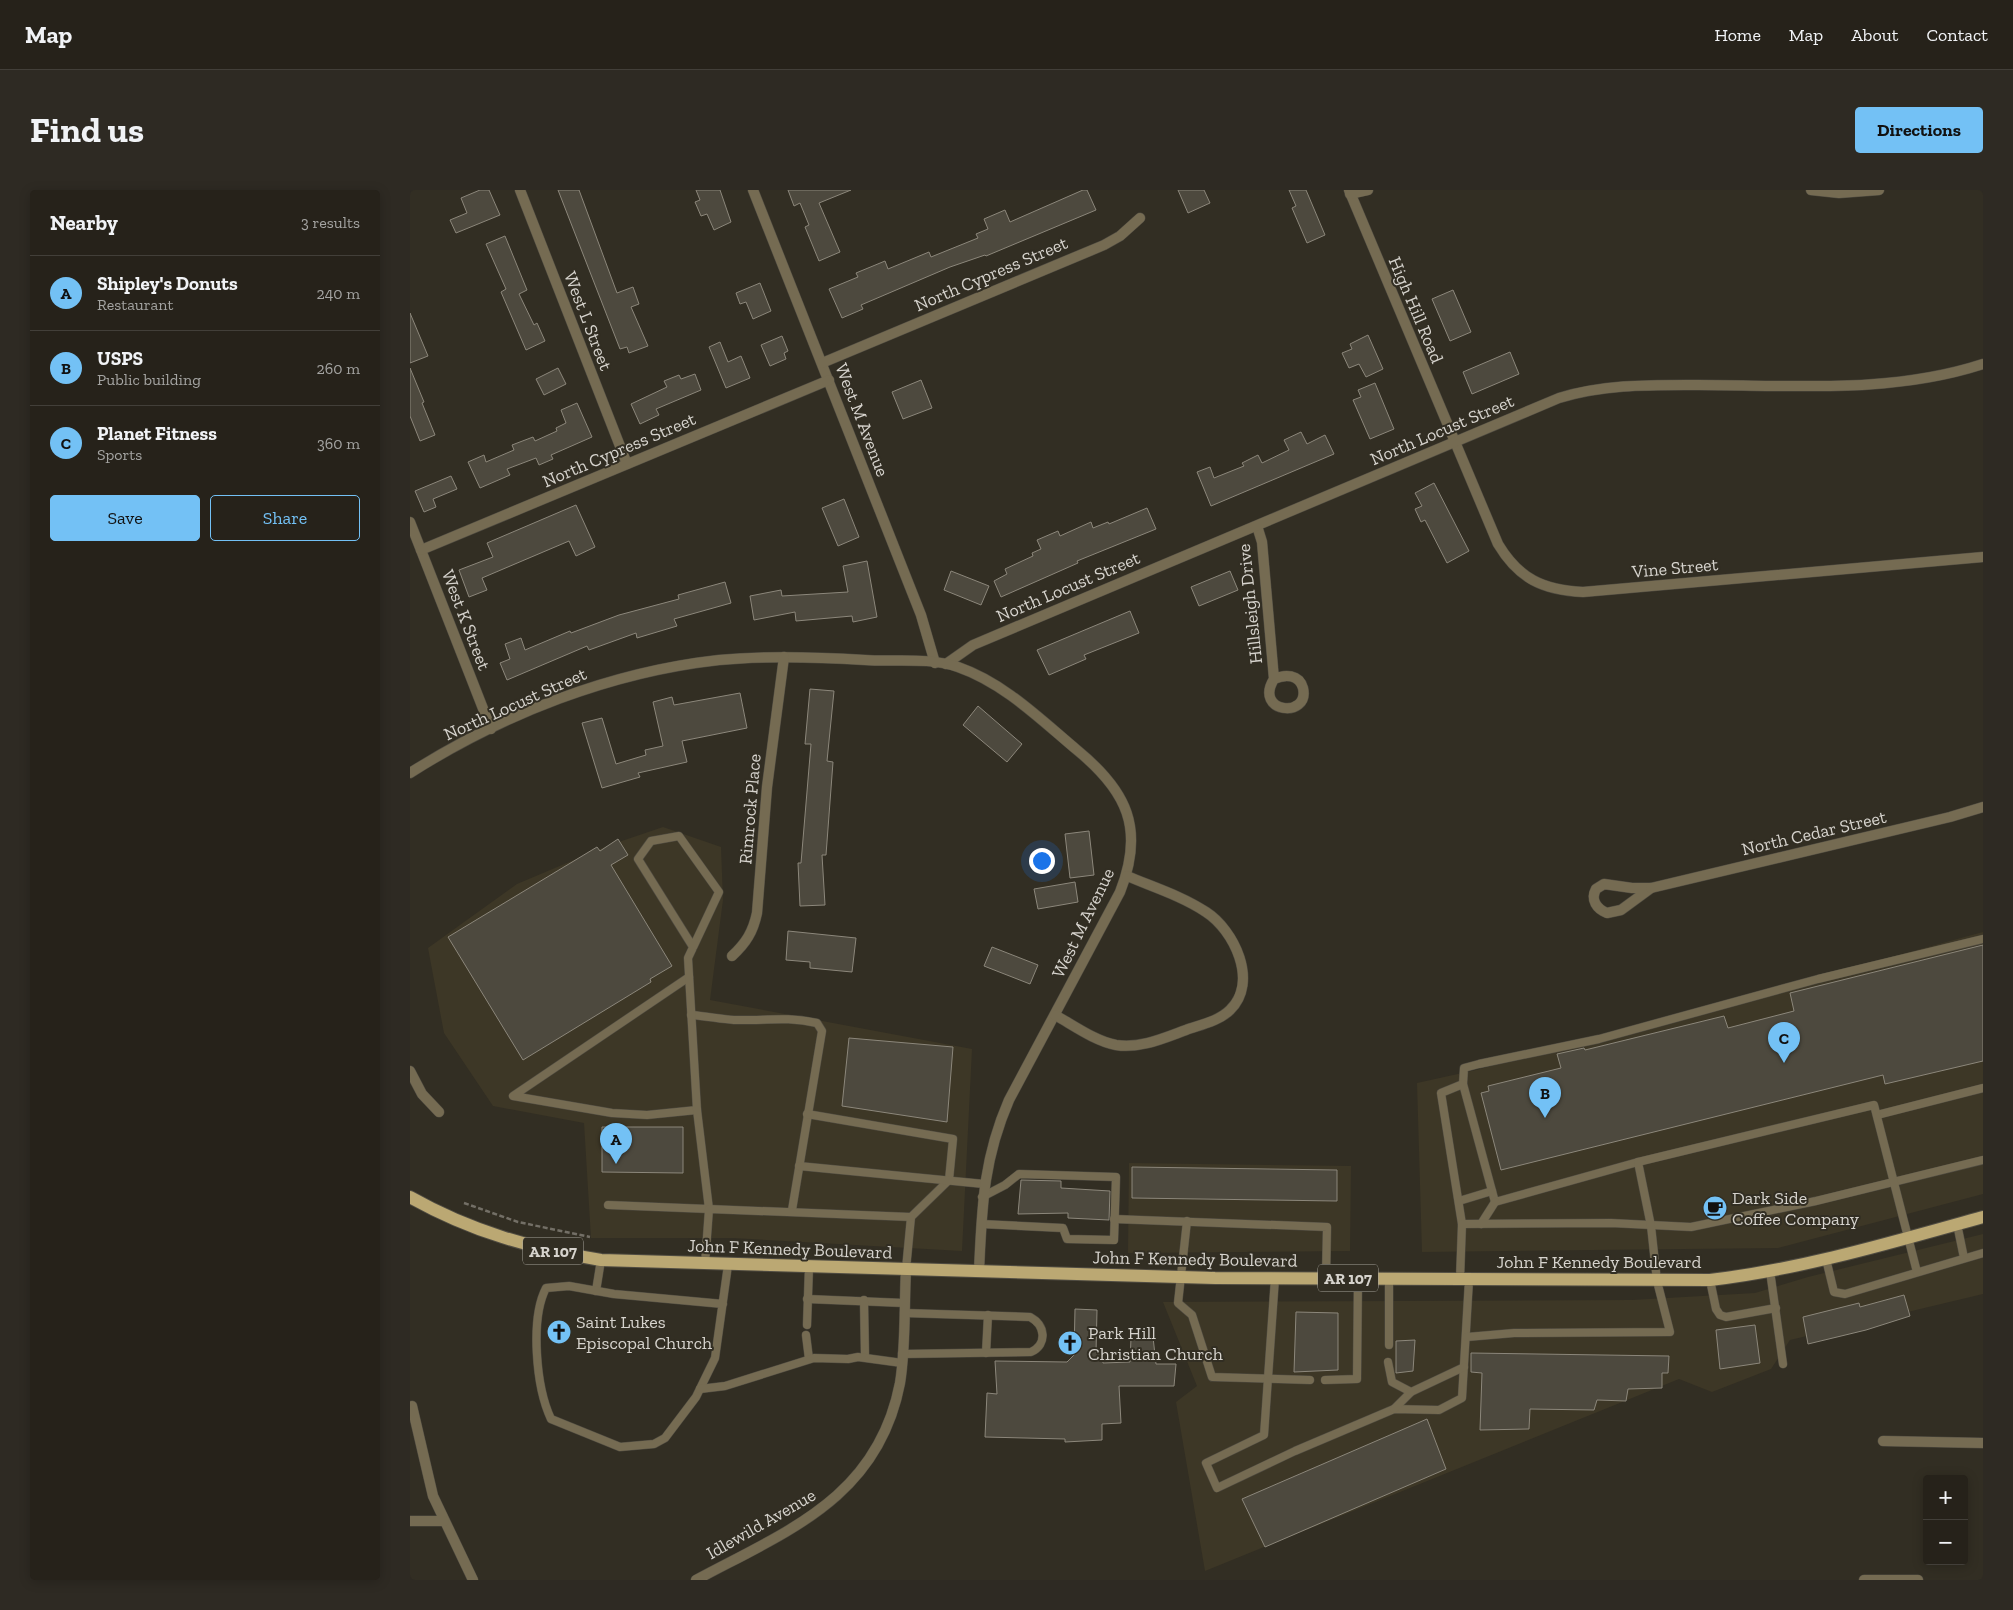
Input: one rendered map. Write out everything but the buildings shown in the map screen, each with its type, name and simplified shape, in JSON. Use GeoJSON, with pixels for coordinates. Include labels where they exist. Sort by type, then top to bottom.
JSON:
{"type":"FeatureCollection","features":[{"type":"Feature","properties":{"kind":"main road","name":"John F Kennedy Boulevard"},"geometry":{"type":"LineString","coordinates":[[410,1197],[467,1225],[503,1238],[547,1250],[601,1260],[1182,1277],[1710,1280],[1770,1271],[1826,1259],[1983,1217]]}},
{"type":"Feature","properties":{"kind":"street","name":"West L Street"},"geometry":{"type":"LineString","coordinates":[[520,190],[626,464]]}},
{"type":"Feature","properties":{"kind":"street","name":"West M Avenue"},"geometry":{"type":"LineString","coordinates":[[753,190],[941,664],[966,670],[1011,694],[1098,767],[1115,786],[1126,809],[1131,831],[1131,857],[1120,892],[998,1124],[990,1149],[982,1196],[979,1271]]}},
{"type":"Feature","properties":{"kind":"street"},"geometry":{"type":"LineString","coordinates":[[1349,192],[1368,190]]}},
{"type":"Feature","properties":{"kind":"street"},"geometry":{"type":"LineString","coordinates":[[1811,190],[1839,193],[1879,190]]}},
{"type":"Feature","properties":{"kind":"street","name":"High Hill Road"},"geometry":{"type":"LineString","coordinates":[[1349,192],[1454,442]]}},
{"type":"Feature","properties":{"kind":"street","name":"North Cypress Street"},"geometry":{"type":"LineString","coordinates":[[822,363],[1104,245],[1120,236],[1140,218]]}},
{"type":"Feature","properties":{"kind":"street","name":"North Locust Street"},"geometry":{"type":"LineString","coordinates":[[410,773],[449,750],[544,705],[594,686],[639,674],[722,660],[784,657],[941,664],[973,645],[1454,442],[1559,398],[1596,388],[1626,385],[1848,385],[1897,383],[1930,378],[1983,364]]}},
{"type":"Feature","properties":{"kind":"street","name":"North Cypress Street"},"geometry":{"type":"LineString","coordinates":[[421,550],[829,380]]}},
{"type":"Feature","properties":{"kind":"street","name":"Vine Street"},"geometry":{"type":"LineString","coordinates":[[1454,442],[1504,554],[1520,572],[1558,591],[1583,592],[1983,556]]}},
{"type":"Feature","properties":{"kind":"street","name":"West K Street"},"geometry":{"type":"LineString","coordinates":[[410,522],[491,729]]}},
{"type":"Feature","properties":{"kind":"street","name":"Hillsleigh Drive"},"geometry":{"type":"LineString","coordinates":[[1257,526],[1262,542],[1274,680]]}},
{"type":"Feature","properties":{"kind":"street","name":"Rimrock Place"},"geometry":{"type":"LineString","coordinates":[[732,956],[746,943],[754,929],[757,913],[767,787],[784,657]]}},
{"type":"Feature","properties":{"kind":"street","name":"North Cedar Street"},"geometry":{"type":"LineString","coordinates":[[1651,888],[1628,906],[1612,913],[1603,911],[1596,906],[1594,901],[1596,890],[1604,884],[1632,888],[1651,888],[1950,817],[1983,807]]}},
{"type":"Feature","properties":{"kind":"street"},"geometry":{"type":"LineString","coordinates":[[1055,1015],[1105,1041],[1116,1045],[1136,1046],[1212,1021],[1228,1012],[1238,1000],[1244,974],[1240,956],[1218,922],[1207,912],[1178,896],[1126,876]]}},
{"type":"Feature","properties":{"kind":"street"},"geometry":{"type":"LineString","coordinates":[[410,1071],[422,1094],[439,1112]]}},
{"type":"Feature","properties":{"kind":"street","name":"Idlewild Avenue"},"geometry":{"type":"LineString","coordinates":[[696,1580],[811,1518],[847,1487],[868,1462],[884,1433],[893,1410],[902,1358],[906,1269]]}},
{"type":"Feature","properties":{"kind":"street"},"geometry":{"type":"LineString","coordinates":[[412,1406],[426,1472],[444,1521],[473,1580]]}},
{"type":"Feature","properties":{"kind":"street"},"geometry":{"type":"LineString","coordinates":[[1883,1441],[1983,1443]]}},
{"type":"Feature","properties":{"kind":"street"},"geometry":{"type":"LineString","coordinates":[[410,1521],[444,1521]]}},
{"type":"Feature","properties":{"kind":"street"},"geometry":{"type":"LineString","coordinates":[[1864,1580],[1918,1580]]}},
{"type":"Feature","properties":{"kind":"lane"},"geometry":{"type":"LineString","coordinates":[[694,947],[638,858],[650,841],[679,836],[719,892],[694,947],[688,958],[696,1110],[709,1209],[705,1264]]}},
{"type":"Feature","properties":{"kind":"lane"},"geometry":{"type":"LineString","coordinates":[[1495,1202],[1463,1084],[1464,1068],[1599,1039],[1818,979],[1983,939]]}},
{"type":"Feature","properties":{"kind":"lane"},"geometry":{"type":"LineString","coordinates":[[689,977],[513,1096],[612,1113],[647,1114],[696,1110]]}},
{"type":"Feature","properties":{"kind":"lane"},"geometry":{"type":"LineString","coordinates":[[691,1015],[735,1020],[782,1018],[817,1023],[822,1031],[792,1210]]}},
{"type":"Feature","properties":{"kind":"lane"},"geometry":{"type":"LineString","coordinates":[[1394,1409],[1439,1410],[1462,1398],[1467,1336],[1462,1224],[1441,1093],[1463,1084]]}},
{"type":"Feature","properties":{"kind":"lane"},"geometry":{"type":"LineString","coordinates":[[1877,1115],[1983,1088]]}},
{"type":"Feature","properties":{"kind":"lane"},"geometry":{"type":"LineString","coordinates":[[1481,1224],[1495,1202],[1638,1162],[1874,1105],[1917,1272]]}},
{"type":"Feature","properties":{"kind":"lane"},"geometry":{"type":"LineString","coordinates":[[807,1114],[953,1139],[949,1180],[911,1217],[906,1269]]}},
{"type":"Feature","properties":{"kind":"lane"},"geometry":{"type":"LineString","coordinates":[[1462,1224],[1612,1223],[1691,1227],[1893,1183],[1983,1160]]}},
{"type":"Feature","properties":{"kind":"lane"},"geometry":{"type":"LineString","coordinates":[[1467,1336],[1514,1333],[1670,1332],[1658,1281],[1651,1226],[1638,1162]]}},
{"type":"Feature","properties":{"kind":"lane"},"geometry":{"type":"LineString","coordinates":[[798,1166],[984,1184]]}},
{"type":"Feature","properties":{"kind":"lane"},"geometry":{"type":"LineString","coordinates":[[981,1224],[1063,1228],[1067,1239],[1114,1240],[1116,1177],[1019,1174],[1004,1186],[982,1196]]}},
{"type":"Feature","properties":{"kind":"lane"},"geometry":{"type":"LineString","coordinates":[[1459,1201],[1492,1192]]}},
{"type":"Feature","properties":{"kind":"lane"},"geometry":{"type":"LineString","coordinates":[[608,1205],[792,1210],[911,1217]]}},
{"type":"Feature","properties":{"kind":"lane"},"geometry":{"type":"LineString","coordinates":[[1114,1218],[1327,1227],[1326,1278]]}},
{"type":"Feature","properties":{"kind":"lane"},"geometry":{"type":"LineString","coordinates":[[1187,1221],[1178,1303],[1192,1315],[1212,1377],[1267,1377],[1310,1380]]}},
{"type":"Feature","properties":{"kind":"lane"},"geometry":{"type":"LineString","coordinates":[[1958,1224],[1964,1258]]}},
{"type":"Feature","properties":{"kind":"lane"},"geometry":{"type":"LineString","coordinates":[[1826,1259],[1834,1292],[1845,1294],[1983,1253]]}},
{"type":"Feature","properties":{"kind":"lane"},"geometry":{"type":"LineString","coordinates":[[596,1290],[601,1260]]}},
{"type":"Feature","properties":{"kind":"lane"},"geometry":{"type":"LineString","coordinates":[[723,1304],[569,1286],[546,1288],[540,1299],[536,1367],[543,1402],[551,1419],[620,1447],[654,1444],[665,1438],[700,1389],[715,1358],[723,1304],[728,1265]]}},
{"type":"Feature","properties":{"kind":"lane"},"geometry":{"type":"LineString","coordinates":[[807,1325],[809,1267]]}},
{"type":"Feature","properties":{"kind":"lane"},"geometry":{"type":"LineString","coordinates":[[1770,1271],[1784,1364]]}},
{"type":"Feature","properties":{"kind":"lane"},"geometry":{"type":"LineString","coordinates":[[1275,1278],[1264,1435],[1206,1463],[1217,1488],[1295,1451],[1394,1409],[1411,1392],[1464,1367]]}},
{"type":"Feature","properties":{"kind":"lane"},"geometry":{"type":"LineString","coordinates":[[1325,1380],[1357,1379],[1358,1278]]}},
{"type":"Feature","properties":{"kind":"lane"},"geometry":{"type":"LineString","coordinates":[[1389,1278],[1389,1345]]}},
{"type":"Feature","properties":{"kind":"lane"},"geometry":{"type":"LineString","coordinates":[[1710,1280],[1716,1309],[1720,1315],[1726,1316],[1776,1308]]}},
{"type":"Feature","properties":{"kind":"lane"},"geometry":{"type":"LineString","coordinates":[[700,1389],[725,1386],[809,1359],[902,1358],[1031,1352],[1036,1349],[1042,1340],[1043,1333],[1038,1321],[1030,1317],[904,1308],[864,1300],[807,1299]]}},
{"type":"Feature","properties":{"kind":"lane"},"geometry":{"type":"LineString","coordinates":[[864,1300],[865,1357]]}},
{"type":"Feature","properties":{"kind":"lane"},"geometry":{"type":"LineString","coordinates":[[986,1353],[988,1315]]}},
{"type":"Feature","properties":{"kind":"lane"},"geometry":{"type":"LineString","coordinates":[[806,1335],[809,1359]]}},
{"type":"Feature","properties":{"kind":"lane"},"geometry":{"type":"LineString","coordinates":[[1388,1362],[1392,1382],[1411,1392]]}},
{"type":"Feature","properties":{"kind":"path"},"geometry":{"type":"LineString","coordinates":[[464,1203],[518,1222],[590,1237]]}},
{"type":"Feature","properties":{"kind":"shaded area"},"geometry":{"type":"Polygon","coordinates":[[[663,827],[721,847],[723,900],[710,1000],[972,1049],[962,1251],[733,1238],[591,1238],[584,1123],[493,1106],[444,1033],[428,948],[517,884],[607,846],[663,827]]]}},
{"type":"Feature","properties":{"kind":"shaded area"},"geometry":{"type":"Polygon","coordinates":[[[1983,932],[1983,1194],[1778,1248],[1422,1252],[1417,1083],[1476,1070],[1983,932]]]}},
{"type":"Feature","properties":{"kind":"shaded area"},"geometry":{"type":"Polygon","coordinates":[[[1129,1163],[1351,1166],[1350,1251],[1128,1253],[1129,1163]]]}},
{"type":"Feature","properties":{"kind":"shaded area"},"geometry":{"type":"Polygon","coordinates":[[[1983,1234],[1983,1294],[1790,1340],[1771,1369],[1712,1392],[1679,1379],[1205,1571],[1176,1402],[1197,1386],[1163,1302],[1632,1300],[1755,1293],[1808,1277],[1983,1234]]]}},
{"type":"Feature","properties":{"kind":"place","name":"Planet Fitness"},"geometry":{"type":"Point","coordinates":[1784,1063]}},
{"type":"Feature","properties":{"kind":"place","name":"USPS"},"geometry":{"type":"Point","coordinates":[1545,1118]}},
{"type":"Feature","properties":{"kind":"place","name":"Shipley's Donuts"},"geometry":{"type":"Point","coordinates":[616,1164]}},
{"type":"Feature","properties":{"kind":"place","name":"Dark Side Coffee Company"},"geometry":{"type":"Point","coordinates":[1715,1208]}},
{"type":"Feature","properties":{"kind":"place","name":"Saint Lukes Episcopal Church"},"geometry":{"type":"Point","coordinates":[559,1332]}},
{"type":"Feature","properties":{"kind":"place","name":"Park Hill Christian Church"},"geometry":{"type":"Point","coordinates":[1070,1343]}}]}
